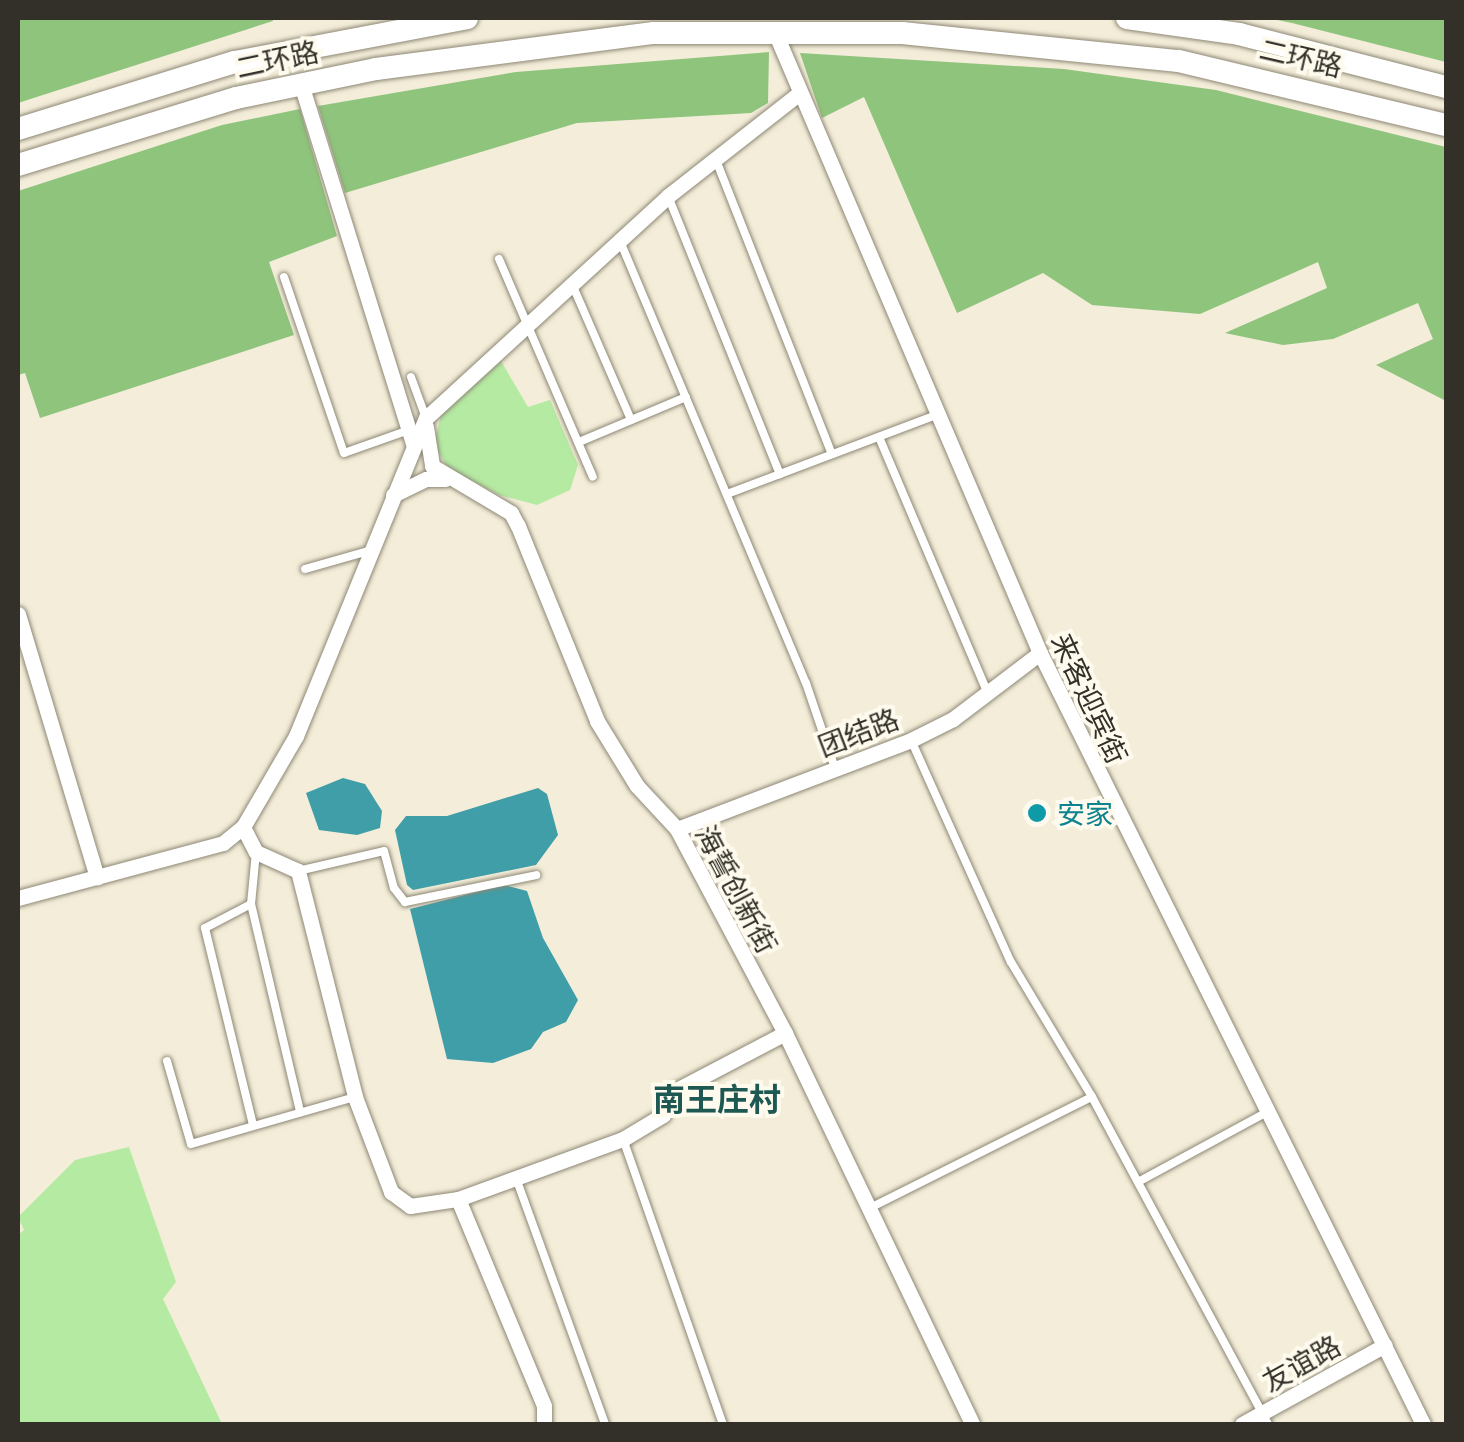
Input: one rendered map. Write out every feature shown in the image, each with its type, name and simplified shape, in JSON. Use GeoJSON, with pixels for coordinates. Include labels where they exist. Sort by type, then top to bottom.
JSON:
{"type":"FeatureCollection","features":[{"type":"Feature","properties":{"kind":"main road","name":"二环路"},"geometry":{"type":"LineString","coordinates":[[18,129],[235,62],[467,18]]}},
{"type":"Feature","properties":{"kind":"main road","name":"二环路"},"geometry":{"type":"LineString","coordinates":[[1127,18],[1239,34],[1446,86]]}},
{"type":"Feature","properties":{"kind":"main road","name":"二环路"},"geometry":{"type":"LineString","coordinates":[[18,165],[94,137],[301,84],[517,48],[654,33],[902,33],[1179,61],[1446,125]]}},
{"type":"Feature","properties":{"kind":"street","name":"来客迎宾街"},"geometry":{"type":"LineString","coordinates":[[774,30],[798,94],[1040,653],[1424,1424]]}},
{"type":"Feature","properties":{"kind":"street"},"geometry":{"type":"LineString","coordinates":[[301,84],[411,438]]}},
{"type":"Feature","properties":{"kind":"street"},"geometry":{"type":"LineString","coordinates":[[18,898],[223,843],[243,827],[296,736],[411,438],[426,418],[668,196],[798,94]]}},
{"type":"Feature","properties":{"kind":"street"},"geometry":{"type":"LineString","coordinates":[[426,418],[426,451],[445,479]]}},
{"type":"Feature","properties":{"kind":"street"},"geometry":{"type":"LineString","coordinates":[[391,497],[426,479],[445,479]]}},
{"type":"Feature","properties":{"kind":"street","name":"海誓创新街"},"geometry":{"type":"LineString","coordinates":[[445,479],[511,513],[615,755],[677,830],[785,1033],[972,1424]]}},
{"type":"Feature","properties":{"kind":"street"},"geometry":{"type":"LineString","coordinates":[[18,614],[97,876]]}},
{"type":"Feature","properties":{"kind":"street","name":"团结路"},"geometry":{"type":"LineString","coordinates":[[677,830],[911,740],[953,719],[986,689],[1040,653]]}},
{"type":"Feature","properties":{"kind":"street"},"geometry":{"type":"LineString","coordinates":[[243,827],[256,852],[298,872],[356,1097],[391,1192],[426,1208],[623,1138],[663,1115],[669,1094],[785,1033]]}},
{"type":"Feature","properties":{"kind":"street"},"geometry":{"type":"LineString","coordinates":[[458,1199],[544,1406],[544,1424]]}},
{"type":"Feature","properties":{"kind":"street","name":"友谊路"},"geometry":{"type":"LineString","coordinates":[[1242,1424],[1265,1419],[1385,1346]]}},
{"type":"Feature","properties":{"kind":"lane"},"geometry":{"type":"LineString","coordinates":[[715,156],[832,454]]}},
{"type":"Feature","properties":{"kind":"lane"},"geometry":{"type":"LineString","coordinates":[[668,196],[780,474]]}},
{"type":"Feature","properties":{"kind":"lane"},"geometry":{"type":"LineString","coordinates":[[620,241],[835,768]]}},
{"type":"Feature","properties":{"kind":"lane"},"geometry":{"type":"LineString","coordinates":[[500,259],[593,477]]}},
{"type":"Feature","properties":{"kind":"lane"},"geometry":{"type":"LineString","coordinates":[[284,277],[344,452],[411,438]]}},
{"type":"Feature","properties":{"kind":"lane"},"geometry":{"type":"LineString","coordinates":[[572,284],[631,420]]}},
{"type":"Feature","properties":{"kind":"lane"},"geometry":{"type":"LineString","coordinates":[[410,377],[426,418]]}},
{"type":"Feature","properties":{"kind":"lane"},"geometry":{"type":"LineString","coordinates":[[578,442],[686,397]]}},
{"type":"Feature","properties":{"kind":"lane"},"geometry":{"type":"LineString","coordinates":[[726,494],[936,415]]}},
{"type":"Feature","properties":{"kind":"lane"},"geometry":{"type":"LineString","coordinates":[[878,437],[986,689]]}},
{"type":"Feature","properties":{"kind":"lane"},"geometry":{"type":"LineString","coordinates":[[305,569],[368,551]]}},
{"type":"Feature","properties":{"kind":"lane"},"geometry":{"type":"LineString","coordinates":[[911,740],[1011,962],[1092,1097],[1265,1419]]}},
{"type":"Feature","properties":{"kind":"lane"},"geometry":{"type":"LineString","coordinates":[[298,872],[384,850],[394,888],[405,902],[536,876]]}},
{"type":"Feature","properties":{"kind":"lane"},"geometry":{"type":"LineString","coordinates":[[256,852],[251,904],[300,1112]]}},
{"type":"Feature","properties":{"kind":"lane"},"geometry":{"type":"LineString","coordinates":[[251,904],[205,928],[253,1125]]}},
{"type":"Feature","properties":{"kind":"lane"},"geometry":{"type":"LineString","coordinates":[[167,1061],[191,1144],[356,1097]]}},
{"type":"Feature","properties":{"kind":"lane"},"geometry":{"type":"LineString","coordinates":[[867,1210],[1092,1097]]}},
{"type":"Feature","properties":{"kind":"lane"},"geometry":{"type":"LineString","coordinates":[[1138,1182],[1269,1110]]}},
{"type":"Feature","properties":{"kind":"lane"},"geometry":{"type":"LineString","coordinates":[[623,1138],[723,1424]]}},
{"type":"Feature","properties":{"kind":"lane"},"geometry":{"type":"LineString","coordinates":[[516,1178],[605,1424]]}},
{"type":"Feature","properties":{"kind":"green space"},"geometry":{"type":"Polygon","coordinates":[[[18,18],[272,18],[273,21],[18,103],[18,18]]]}},
{"type":"Feature","properties":{"kind":"green space"},"geometry":{"type":"Polygon","coordinates":[[[1268,18],[1446,18],[1446,62],[1292,23],[1268,18]]]}},
{"type":"Feature","properties":{"kind":"green space"},"geometry":{"type":"Polygon","coordinates":[[[769,52],[768,103],[751,113],[577,123],[345,193],[318,106],[516,72],[769,52]]]}},
{"type":"Feature","properties":{"kind":"green space"},"geometry":{"type":"Polygon","coordinates":[[[800,53],[1064,69],[1216,90],[1446,147],[1446,401],[1376,365],[1433,339],[1418,303],[1333,339],[1283,345],[1225,333],[1327,288],[1318,262],[1200,314],[1092,305],[1043,273],[957,313],[864,97],[822,118],[800,53]]]}},
{"type":"Feature","properties":{"kind":"green space"},"geometry":{"type":"Polygon","coordinates":[[[300,109],[337,236],[269,262],[294,335],[40,418],[25,373],[18,375],[18,191],[222,125],[300,109]]]}},
{"type":"Feature","properties":{"kind":"green space"},"geometry":{"type":"Polygon","coordinates":[[[501,361],[528,407],[550,400],[578,465],[570,490],[537,505],[499,495],[447,467],[434,444],[441,415],[501,361]]]}},
{"type":"Feature","properties":{"kind":"green space"},"geometry":{"type":"Polygon","coordinates":[[[129,1147],[176,1282],[163,1299],[222,1424],[18,1424],[18,1235],[24,1230],[18,1217],[75,1160],[129,1147]]]}},
{"type":"Feature","properties":{"kind":"water"},"geometry":{"type":"Polygon","coordinates":[[[343,778],[365,784],[382,811],[380,828],[357,835],[319,830],[306,793],[343,778]]]}},
{"type":"Feature","properties":{"kind":"water"},"geometry":{"type":"Polygon","coordinates":[[[538,788],[547,794],[558,835],[536,865],[413,890],[407,885],[395,830],[406,816],[447,816],[538,788]]]}},
{"type":"Feature","properties":{"kind":"water"},"geometry":{"type":"Polygon","coordinates":[[[504,885],[527,891],[543,938],[578,1000],[566,1022],[543,1032],[531,1049],[493,1063],[447,1059],[410,909],[504,885]]]}},
{"type":"Feature","properties":{"kind":"place","name":"安家"},"geometry":{"type":"Point","coordinates":[1037,813]}},
{"type":"Feature","properties":{"kind":"district","name":"南王庄村"},"geometry":{"type":"Point","coordinates":[717,1098]}}]}
